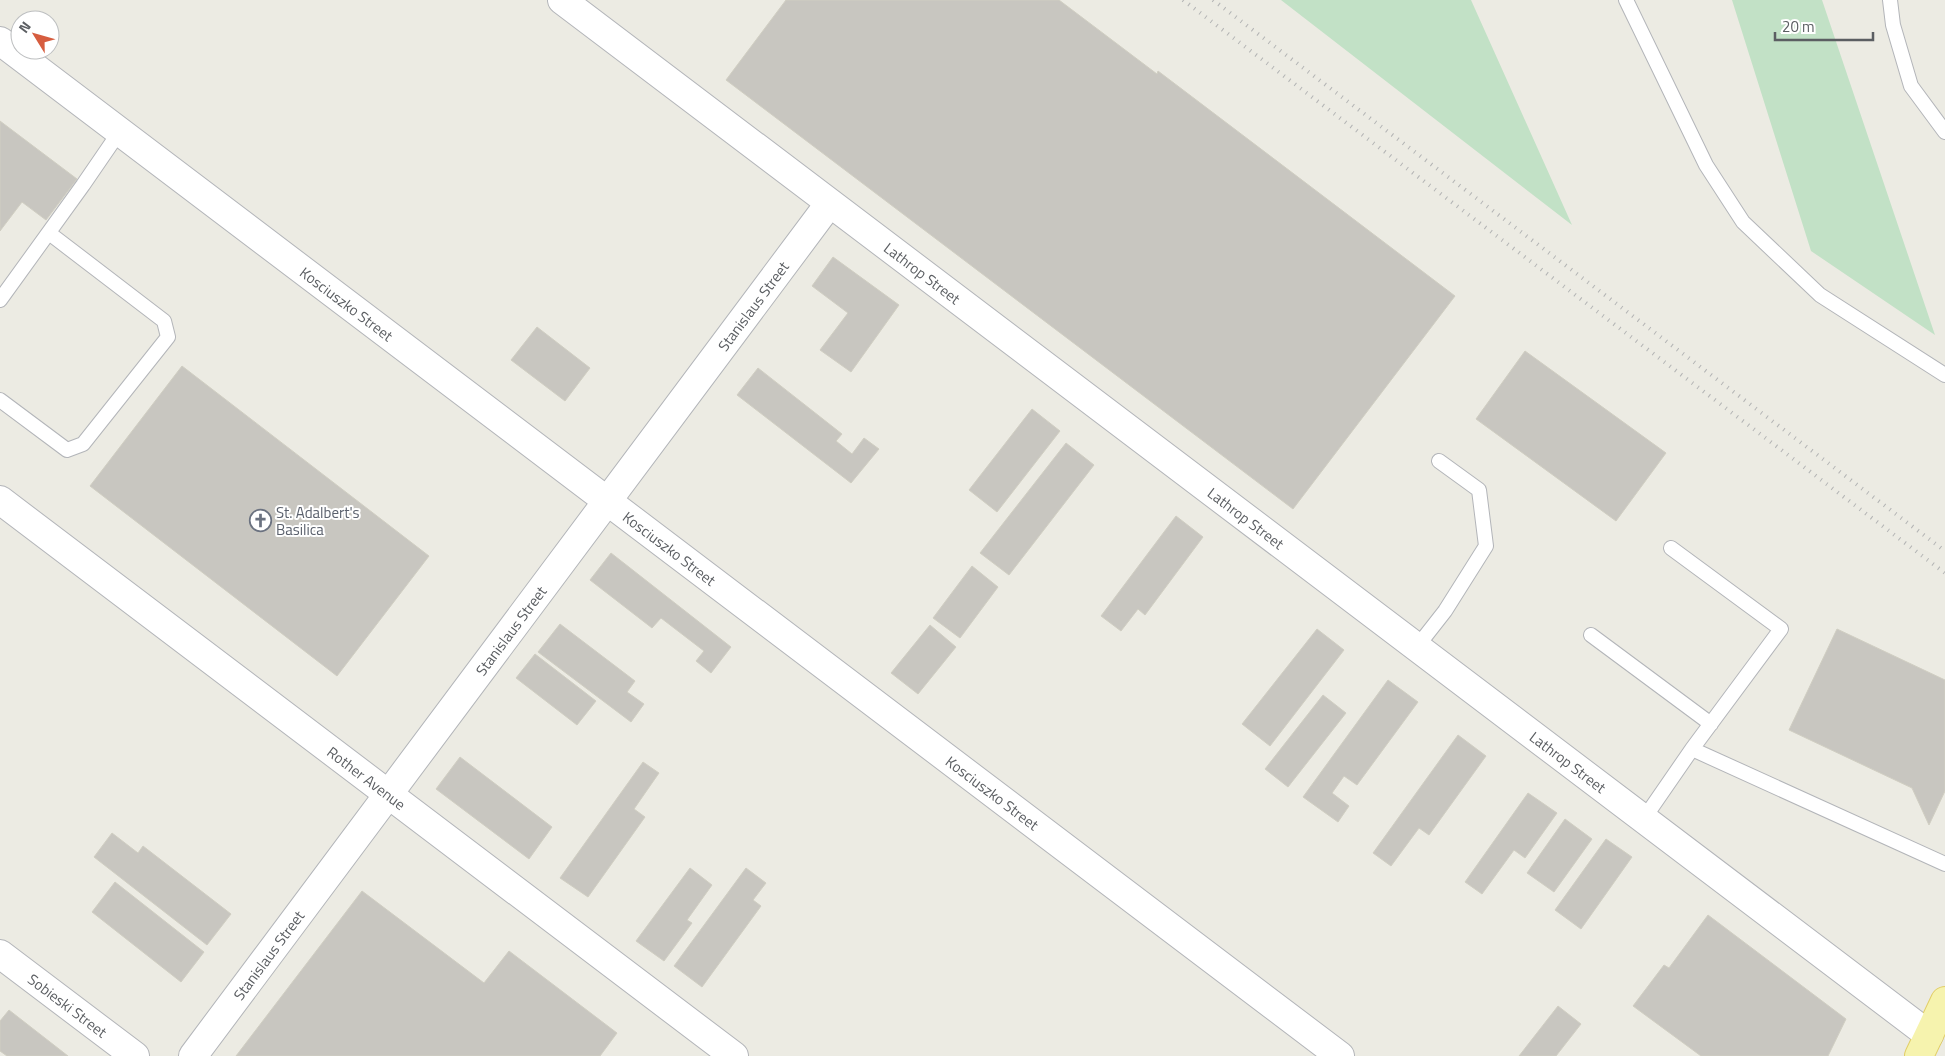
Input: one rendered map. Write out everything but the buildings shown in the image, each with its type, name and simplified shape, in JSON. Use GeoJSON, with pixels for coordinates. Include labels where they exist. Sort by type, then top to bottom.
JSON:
{"type":"FeatureCollection","features":[{"type":"Feature","properties":{"kind":"main road"},"geometry":{"type":"LineString","coordinates":[[1931,1042],[1945,1001]]}},
{"type":"Feature","properties":{"kind":"street","name":"Lathrop Street"},"geometry":{"type":"LineString","coordinates":[[562,0],[1643,820],[1931,1042]]}},
{"type":"Feature","properties":{"kind":"street","name":"Kosciuszko Street"},"geometry":{"type":"LineString","coordinates":[[0,41],[1340,1056]]}},
{"type":"Feature","properties":{"kind":"street","name":"Stanislaus Street"},"geometry":{"type":"LineString","coordinates":[[193,1056],[829,204]]}},
{"type":"Feature","properties":{"kind":"street","name":"Rother Avenue"},"geometry":{"type":"LineString","coordinates":[[0,500],[734,1056]]}},
{"type":"Feature","properties":{"kind":"street","name":"Sobieski Street"},"geometry":{"type":"LineString","coordinates":[[0,954],[136,1056]]}},
{"type":"Feature","properties":{"kind":"lane"},"geometry":{"type":"LineString","coordinates":[[1626,0],[1706,165],[1742,222],[1820,295],[1945,375]]}},
{"type":"Feature","properties":{"kind":"lane"},"geometry":{"type":"LineString","coordinates":[[1890,0],[1893,25],[1911,86],[1945,132]]}},
{"type":"Feature","properties":{"kind":"lane"},"geometry":{"type":"LineString","coordinates":[[0,300],[120,131]]}},
{"type":"Feature","properties":{"kind":"lane"},"geometry":{"type":"LineString","coordinates":[[0,400],[67,450],[83,444],[168,337],[164,321],[49,232]]}},
{"type":"Feature","properties":{"kind":"lane"},"geometry":{"type":"LineString","coordinates":[[1416,648],[1445,611],[1486,546],[1479,490],[1439,461]]}},
{"type":"Feature","properties":{"kind":"lane"},"geometry":{"type":"LineString","coordinates":[[1643,820],[1692,749],[1781,629],[1671,548]]}},
{"type":"Feature","properties":{"kind":"lane"},"geometry":{"type":"LineString","coordinates":[[1591,635],[1711,724]]}},
{"type":"Feature","properties":{"kind":"lane"},"geometry":{"type":"LineString","coordinates":[[1692,749],[1945,864]]}},
{"type":"Feature","properties":{"kind":"green space"},"geometry":{"type":"Polygon","coordinates":[[[1281,0],[1471,0],[1572,225],[1281,0]]]}},
{"type":"Feature","properties":{"kind":"green space"},"geometry":{"type":"Polygon","coordinates":[[[1732,0],[1822,0],[1935,335],[1811,251],[1732,0]]]}},
{"type":"Feature","properties":{"kind":"railway"},"geometry":{"type":"LineString","coordinates":[[1183,0],[1945,573]]}},
{"type":"Feature","properties":{"kind":"railway"},"geometry":{"type":"LineString","coordinates":[[1213,0],[1945,551]]}},
{"type":"Feature","properties":{"kind":"place","name":"St. Adalbert's Basilica"},"geometry":{"type":"Point","coordinates":[260,521]}}]}
